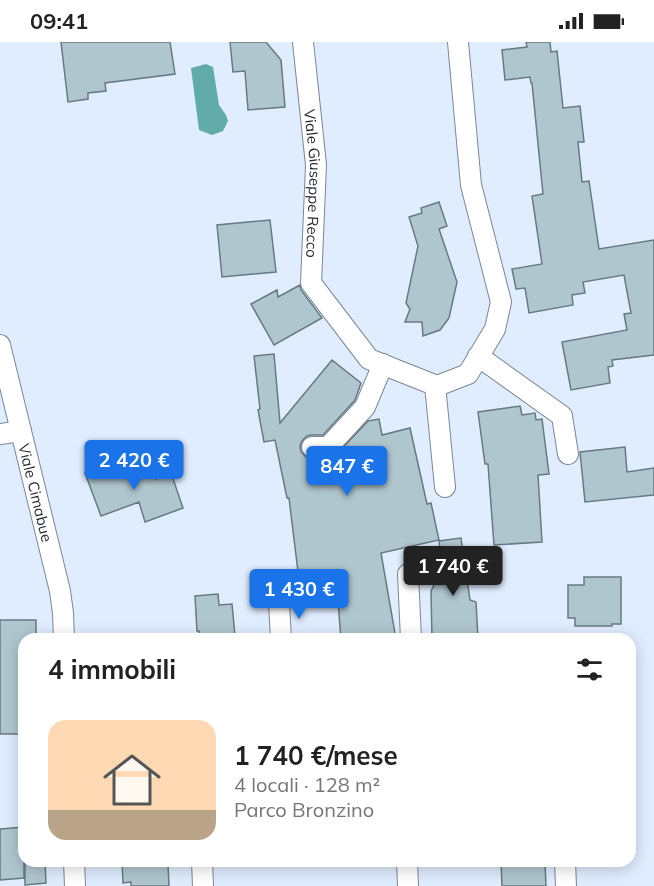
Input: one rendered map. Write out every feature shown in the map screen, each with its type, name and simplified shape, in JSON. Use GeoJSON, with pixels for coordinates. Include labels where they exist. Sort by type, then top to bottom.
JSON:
{"type":"FeatureCollection","features":[{"type":"Feature","properties":{"kind":"street","name":"Viale Giuseppe Recco"},"geometry":{"type":"LineString","coordinates":[[303,42],[316,165],[311,284],[369,359],[435,385]]}},
{"type":"Feature","properties":{"kind":"street"},"geometry":{"type":"LineString","coordinates":[[445,487],[435,385],[468,374],[495,329],[501,302],[471,185],[458,42]]}},
{"type":"Feature","properties":{"kind":"street","name":"Viale Cimabue"},"geometry":{"type":"LineString","coordinates":[[0,345],[60,591],[64,633]]}},
{"type":"Feature","properties":{"kind":"street"},"geometry":{"type":"LineString","coordinates":[[478,357],[562,416],[568,454]]}},
{"type":"Feature","properties":{"kind":"street"},"geometry":{"type":"LineString","coordinates":[[312,447],[328,447],[365,407],[383,364]]}},
{"type":"Feature","properties":{"kind":"street"},"geometry":{"type":"LineString","coordinates":[[0,434],[21,431]]}},
{"type":"Feature","properties":{"kind":"street"},"geometry":{"type":"LineString","coordinates":[[408,574],[411,633]]}},
{"type":"Feature","properties":{"kind":"street"},"geometry":{"type":"LineString","coordinates":[[279,603],[281,633]]}},
{"type":"Feature","properties":{"kind":"street"},"geometry":{"type":"LineString","coordinates":[[74,867],[75,886]]}},
{"type":"Feature","properties":{"kind":"street"},"geometry":{"type":"LineString","coordinates":[[202,867],[203,886]]}},
{"type":"Feature","properties":{"kind":"street"},"geometry":{"type":"LineString","coordinates":[[407,867],[408,886]]}},
{"type":"Feature","properties":{"kind":"street"},"geometry":{"type":"LineString","coordinates":[[565,867],[566,886]]}},
{"type":"Feature","properties":{"kind":"shaded area"},"geometry":{"type":"Polygon","coordinates":[[[206,64],[213,67],[219,105],[228,121],[223,131],[212,135],[199,130],[191,68],[206,64]]]}},
{"type":"Feature","properties":{"kind":"building"},"geometry":{"type":"Polygon","coordinates":[[[61,42],[170,42],[175,74],[105,83],[106,91],[88,93],[88,99],[68,102],[61,42]]]}},
{"type":"Feature","properties":{"kind":"building"},"geometry":{"type":"Polygon","coordinates":[[[230,42],[266,42],[281,60],[285,107],[248,110],[245,71],[233,72],[230,42]]]}},
{"type":"Feature","properties":{"kind":"building"},"geometry":{"type":"Polygon","coordinates":[[[526,42],[550,42],[551,52],[557,51],[563,108],[580,106],[584,142],[578,142],[582,182],[589,181],[599,249],[654,240],[654,355],[612,360],[613,366],[608,367],[610,383],[571,390],[562,342],[627,330],[624,314],[631,313],[624,275],[583,282],[585,293],[572,295],[573,305],[529,313],[525,288],[516,289],[512,269],[542,264],[532,196],[543,194],[532,83],[530,77],[505,80],[502,50],[527,47],[526,42]]]}},
{"type":"Feature","properties":{"kind":"building"},"geometry":{"type":"Polygon","coordinates":[[[439,202],[447,226],[439,229],[457,282],[449,318],[440,330],[423,336],[422,322],[405,322],[410,309],[406,303],[418,246],[409,217],[422,213],[421,208],[439,202]]]}},
{"type":"Feature","properties":{"kind":"building"},"geometry":{"type":"Polygon","coordinates":[[[270,220],[276,272],[222,277],[217,225],[270,220]]]}},
{"type":"Feature","properties":{"kind":"building"},"geometry":{"type":"Polygon","coordinates":[[[300,285],[301,290],[322,318],[274,345],[251,304],[277,290],[278,297],[300,285]]]}},
{"type":"Feature","properties":{"kind":"building"},"geometry":{"type":"Polygon","coordinates":[[[274,354],[280,423],[332,360],[361,383],[355,400],[323,435],[307,436],[302,441],[301,452],[307,458],[333,458],[368,421],[379,419],[382,435],[410,428],[427,504],[431,503],[439,540],[381,553],[395,633],[341,633],[336,576],[299,580],[289,498],[287,498],[275,440],[264,442],[258,410],[260,409],[254,356],[274,354]]]}},
{"type":"Feature","properties":{"kind":"building"},"geometry":{"type":"Polygon","coordinates":[[[520,406],[522,415],[535,413],[536,420],[542,419],[549,474],[538,475],[542,542],[494,545],[488,464],[485,464],[478,412],[520,406]]]}},
{"type":"Feature","properties":{"kind":"building"},"geometry":{"type":"Polygon","coordinates":[[[625,447],[627,472],[654,468],[654,495],[585,502],[580,452],[625,447]]]}},
{"type":"Feature","properties":{"kind":"building"},"geometry":{"type":"Polygon","coordinates":[[[117,462],[121,473],[150,462],[156,479],[171,473],[183,508],[145,522],[139,502],[101,516],[85,473],[117,462]]]}},
{"type":"Feature","properties":{"kind":"building"},"geometry":{"type":"Polygon","coordinates":[[[461,538],[470,600],[476,602],[478,633],[432,633],[431,591],[442,569],[439,541],[461,538]]]}},
{"type":"Feature","properties":{"kind":"building"},"geometry":{"type":"Polygon","coordinates":[[[584,577],[621,577],[621,624],[575,626],[575,618],[568,618],[568,585],[584,585],[584,577]]]}},
{"type":"Feature","properties":{"kind":"building"},"geometry":{"type":"Polygon","coordinates":[[[218,594],[219,605],[232,604],[235,633],[199,633],[195,596],[218,594]]]}},
{"type":"Feature","properties":{"kind":"building"},"geometry":{"type":"Polygon","coordinates":[[[0,620],[36,620],[36,633],[18,633],[18,734],[0,734],[0,620]]]}},
{"type":"Feature","properties":{"kind":"building"},"geometry":{"type":"Polygon","coordinates":[[[18,828],[18,867],[24,867],[24,878],[0,880],[0,829],[18,828]]]}},
{"type":"Feature","properties":{"kind":"building"},"geometry":{"type":"Polygon","coordinates":[[[25,867],[45,867],[46,883],[25,885],[25,867]]]}},
{"type":"Feature","properties":{"kind":"building"},"geometry":{"type":"Polygon","coordinates":[[[122,867],[168,867],[169,886],[131,886],[131,882],[123,883],[122,867]]]}},
{"type":"Feature","properties":{"kind":"building"},"geometry":{"type":"Polygon","coordinates":[[[501,867],[545,867],[546,886],[502,886],[501,867]]]}}]}
